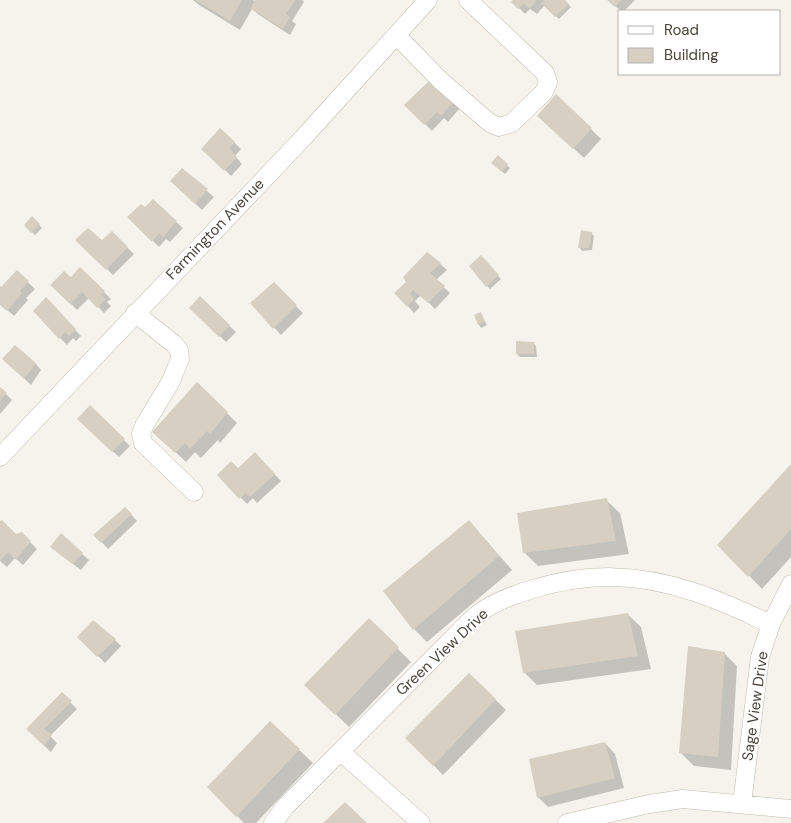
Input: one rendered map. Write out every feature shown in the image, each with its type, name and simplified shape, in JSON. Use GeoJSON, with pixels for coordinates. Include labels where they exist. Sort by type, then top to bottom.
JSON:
{"type":"FeatureCollection","features":[{"type":"Feature","properties":{"kind":"street","name":"Farmington Avenue"},"geometry":{"type":"LineString","coordinates":[[0,457],[134,313],[303,138],[428,0]]}},
{"type":"Feature","properties":{"kind":"street"},"geometry":{"type":"LineString","coordinates":[[396,35],[441,81],[490,123],[499,127],[512,123],[544,92],[548,82],[545,73],[468,0]]}},
{"type":"Feature","properties":{"kind":"street"},"geometry":{"type":"LineString","coordinates":[[134,313],[174,344],[179,350],[180,359],[171,381],[144,426],[141,434],[143,443],[194,492]]}},
{"type":"Feature","properties":{"kind":"street","name":"Green View Drive"},"geometry":{"type":"LineString","coordinates":[[273,823],[285,807],[480,612],[506,598],[546,585],[583,577],[614,576],[647,579],[694,592],[771,624]]}},
{"type":"Feature","properties":{"kind":"street","name":"Sage View Drive"},"geometry":{"type":"LineString","coordinates":[[742,804],[760,656],[771,624],[791,584]]}},
{"type":"Feature","properties":{"kind":"street"},"geometry":{"type":"LineString","coordinates":[[340,752],[421,823]]}},
{"type":"Feature","properties":{"kind":"street"},"geometry":{"type":"LineString","coordinates":[[567,823],[649,804],[683,799],[791,809]]}},
{"type":"Feature","properties":{"kind":"building"},"geometry":{"type":"Polygon","coordinates":[[[195,0],[242,0],[230,21],[195,0]]]}},
{"type":"Feature","properties":{"kind":"building"},"geometry":{"type":"Polygon","coordinates":[[[255,0],[295,0],[286,14],[290,17],[283,29],[251,9],[255,0]]]}},
{"type":"Feature","properties":{"kind":"building"},"geometry":{"type":"Polygon","coordinates":[[[513,0],[537,0],[530,8],[523,4],[518,9],[511,2],[513,0]]]}},
{"type":"Feature","properties":{"kind":"building"},"geometry":{"type":"Polygon","coordinates":[[[544,0],[565,0],[569,4],[555,17],[541,3],[544,0]]]}},
{"type":"Feature","properties":{"kind":"building"},"geometry":{"type":"Polygon","coordinates":[[[607,0],[622,0],[615,7],[607,0]]]}},
{"type":"Feature","properties":{"kind":"building"},"geometry":{"type":"Polygon","coordinates":[[[430,80],[454,101],[441,116],[437,112],[424,125],[404,105],[430,80]]]}},
{"type":"Feature","properties":{"kind":"building"},"geometry":{"type":"Polygon","coordinates":[[[556,94],[592,128],[573,149],[537,116],[556,94]]]}},
{"type":"Feature","properties":{"kind":"building"},"geometry":{"type":"Polygon","coordinates":[[[220,128],[235,142],[229,148],[237,157],[224,171],[201,149],[220,128]]]}},
{"type":"Feature","properties":{"kind":"building"},"geometry":{"type":"Polygon","coordinates":[[[498,155],[508,164],[502,172],[491,163],[498,155]]]}},
{"type":"Feature","properties":{"kind":"building"},"geometry":{"type":"Polygon","coordinates":[[[182,168],[208,189],[195,204],[170,181],[182,168]]]}},
{"type":"Feature","properties":{"kind":"building"},"geometry":{"type":"Polygon","coordinates":[[[153,199],[177,221],[163,237],[159,233],[152,242],[127,217],[141,204],[145,207],[153,199]]]}},
{"type":"Feature","properties":{"kind":"building"},"geometry":{"type":"Polygon","coordinates":[[[32,216],[40,224],[31,233],[24,225],[32,216]]]}},
{"type":"Feature","properties":{"kind":"building"},"geometry":{"type":"Polygon","coordinates":[[[88,228],[102,240],[112,231],[128,247],[106,270],[75,240],[88,228]]]}},
{"type":"Feature","properties":{"kind":"building"},"geometry":{"type":"Polygon","coordinates":[[[581,230],[592,232],[589,248],[578,248],[581,230]]]}},
{"type":"Feature","properties":{"kind":"building"},"geometry":{"type":"Polygon","coordinates":[[[427,252],[441,263],[430,273],[445,286],[428,303],[413,290],[410,294],[414,299],[407,307],[394,293],[406,282],[403,277],[427,252]]]}},
{"type":"Feature","properties":{"kind":"building"},"geometry":{"type":"Polygon","coordinates":[[[481,255],[499,275],[486,287],[469,266],[481,255]]]}},
{"type":"Feature","properties":{"kind":"building"},"geometry":{"type":"Polygon","coordinates":[[[80,267],[105,291],[101,295],[106,299],[97,308],[82,292],[70,304],[50,285],[64,271],[71,277],[80,267]]]}},
{"type":"Feature","properties":{"kind":"building"},"geometry":{"type":"Polygon","coordinates":[[[17,270],[29,281],[7,311],[0,305],[0,288],[17,270]]]}},
{"type":"Feature","properties":{"kind":"building"},"geometry":{"type":"Polygon","coordinates":[[[274,282],[297,305],[273,329],[250,303],[274,282]]]}},
{"type":"Feature","properties":{"kind":"building"},"geometry":{"type":"Polygon","coordinates":[[[200,296],[230,325],[219,337],[189,308],[200,296]]]}},
{"type":"Feature","properties":{"kind":"building"},"geometry":{"type":"Polygon","coordinates":[[[46,297],[76,329],[69,336],[65,332],[59,339],[33,311],[46,297]]]}},
{"type":"Feature","properties":{"kind":"building"},"geometry":{"type":"Polygon","coordinates":[[[481,312],[485,321],[478,325],[474,315],[481,312]]]}},
{"type":"Feature","properties":{"kind":"building"},"geometry":{"type":"Polygon","coordinates":[[[516,341],[534,342],[534,354],[516,354],[516,341]]]}},
{"type":"Feature","properties":{"kind":"building"},"geometry":{"type":"Polygon","coordinates":[[[15,345],[36,363],[24,379],[2,359],[15,345]]]}},
{"type":"Feature","properties":{"kind":"building"},"geometry":{"type":"Polygon","coordinates":[[[197,382],[228,412],[210,434],[207,431],[190,449],[185,443],[175,453],[152,432],[197,382]]]}},
{"type":"Feature","properties":{"kind":"building"},"geometry":{"type":"Polygon","coordinates":[[[0,387],[7,393],[0,401],[0,387]]]}},
{"type":"Feature","properties":{"kind":"building"},"geometry":{"type":"Polygon","coordinates":[[[90,405],[125,439],[112,452],[77,419],[90,405]]]}},
{"type":"Feature","properties":{"kind":"building"},"geometry":{"type":"Polygon","coordinates":[[[255,452],[275,474],[250,497],[246,493],[239,499],[217,475],[231,461],[238,468],[255,452]]]}},
{"type":"Feature","properties":{"kind":"building"},"geometry":{"type":"Polygon","coordinates":[[[791,464],[791,529],[748,577],[717,545],[791,464]]]}},
{"type":"Feature","properties":{"kind":"building"},"geometry":{"type":"Polygon","coordinates":[[[607,498],[616,541],[523,553],[517,513],[607,498]]]}},
{"type":"Feature","properties":{"kind":"building"},"geometry":{"type":"Polygon","coordinates":[[[125,507],[132,514],[101,543],[93,535],[125,507]]]}},
{"type":"Feature","properties":{"kind":"building"},"geometry":{"type":"Polygon","coordinates":[[[2,520],[16,534],[22,532],[31,541],[16,560],[8,552],[0,561],[0,521],[2,520]]]}},
{"type":"Feature","properties":{"kind":"building"},"geometry":{"type":"Polygon","coordinates":[[[469,520],[499,556],[413,630],[383,591],[469,520]]]}},
{"type":"Feature","properties":{"kind":"building"},"geometry":{"type":"Polygon","coordinates":[[[61,533],[83,553],[73,564],[50,547],[61,533]]]}},
{"type":"Feature","properties":{"kind":"building"},"geometry":{"type":"Polygon","coordinates":[[[628,613],[638,656],[523,673],[515,631],[628,613]]]}},
{"type":"Feature","properties":{"kind":"building"},"geometry":{"type":"Polygon","coordinates":[[[369,618],[399,647],[335,715],[304,685],[369,618]]]}},
{"type":"Feature","properties":{"kind":"building"},"geometry":{"type":"Polygon","coordinates":[[[93,620],[116,639],[97,657],[77,637],[93,620]]]}},
{"type":"Feature","properties":{"kind":"building"},"geometry":{"type":"Polygon","coordinates":[[[688,646],[725,652],[718,757],[679,753],[688,646]]]}},
{"type":"Feature","properties":{"kind":"building"},"geometry":{"type":"Polygon","coordinates":[[[469,673],[496,699],[433,766],[405,738],[469,673]]]}},
{"type":"Feature","properties":{"kind":"building"},"geometry":{"type":"Polygon","coordinates":[[[62,692],[72,701],[44,729],[52,735],[44,746],[26,729],[62,692]]]}},
{"type":"Feature","properties":{"kind":"building"},"geometry":{"type":"Polygon","coordinates":[[[270,721],[300,749],[236,817],[207,787],[270,721]]]}},
{"type":"Feature","properties":{"kind":"building"},"geometry":{"type":"Polygon","coordinates":[[[605,742],[615,778],[537,798],[529,759],[605,742]]]}},
{"type":"Feature","properties":{"kind":"building"},"geometry":{"type":"Polygon","coordinates":[[[345,802],[367,823],[323,823],[345,802]]]}}]}
